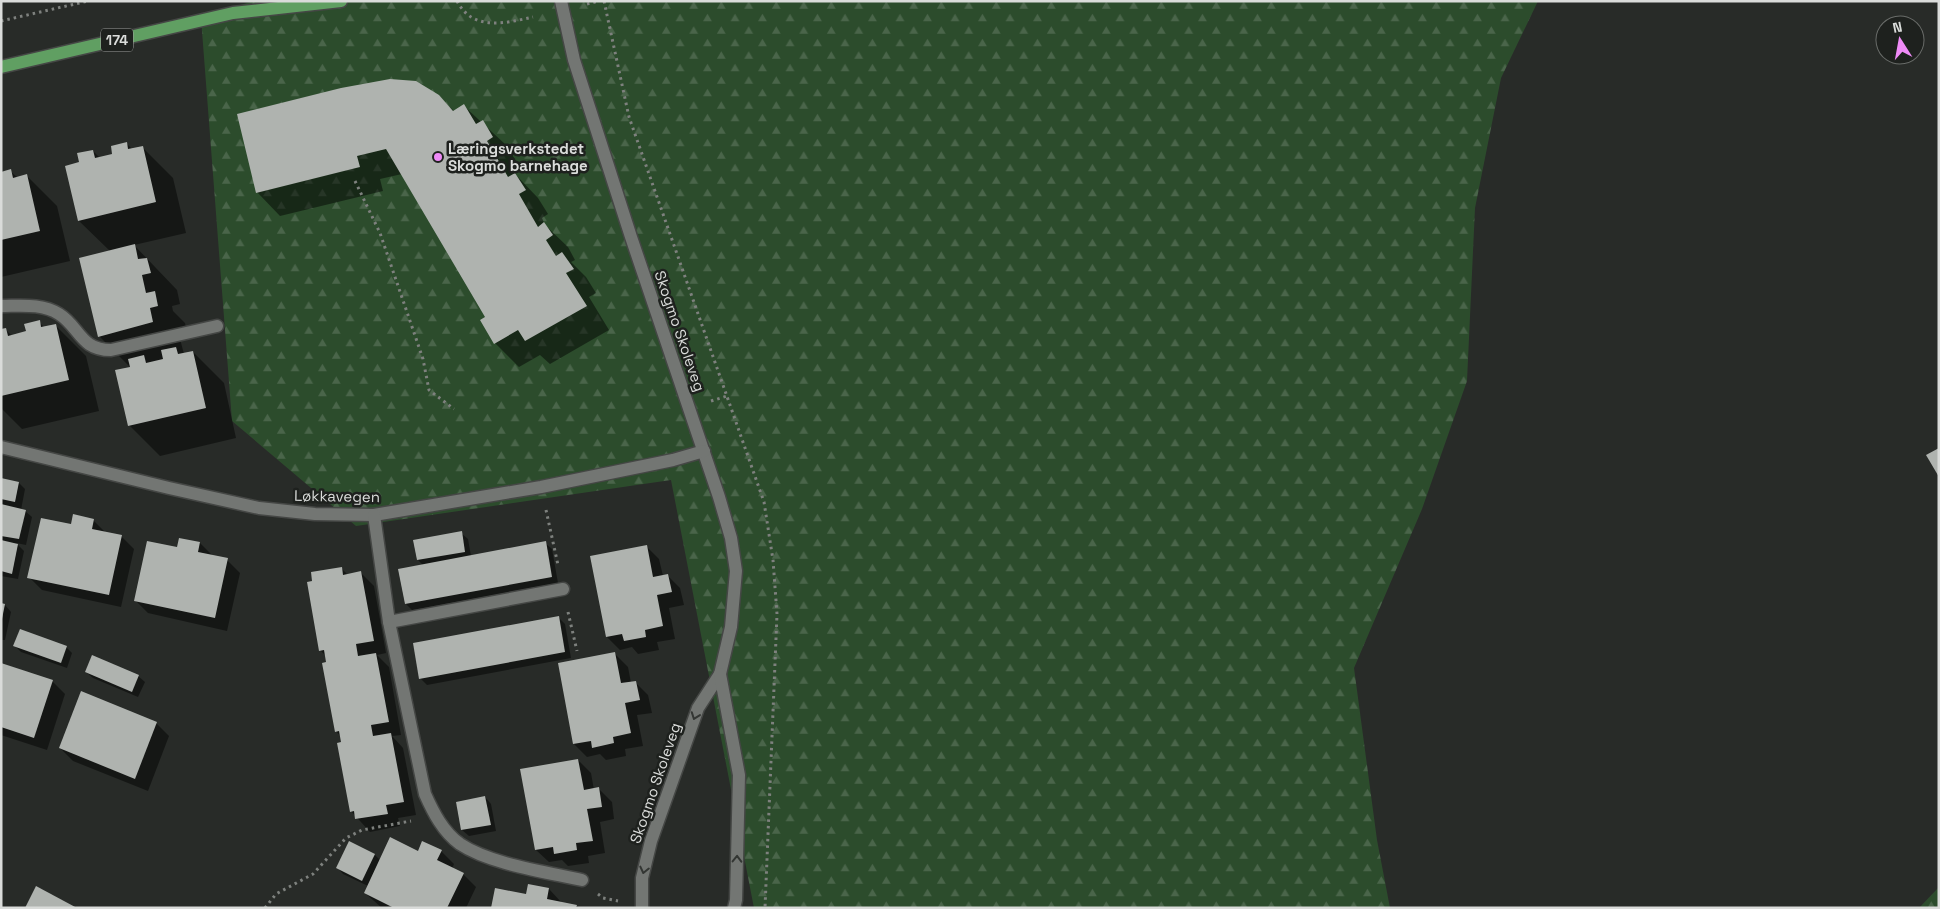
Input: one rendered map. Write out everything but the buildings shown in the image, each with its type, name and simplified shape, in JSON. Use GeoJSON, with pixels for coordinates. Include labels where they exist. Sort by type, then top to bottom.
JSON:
{"type":"FeatureCollection","features":[{"type":"Feature","properties":{"kind":"main road","name":"174"},"geometry":{"type":"LineString","coordinates":[[232,13],[264,1]]}},
{"type":"Feature","properties":{"kind":"main road","name":"174"},"geometry":{"type":"LineString","coordinates":[[1,67],[232,13],[342,1]]}},
{"type":"Feature","properties":{"kind":"street","name":"Skogmo Skoleveg"},"geometry":{"type":"LineString","coordinates":[[561,1],[574,60],[630,237],[704,451],[731,538],[736,571],[731,627],[720,674],[698,708],[651,841],[642,878],[641,906]]}},
{"type":"Feature","properties":{"kind":"street"},"geometry":{"type":"LineString","coordinates":[[1,306],[36,306],[60,314],[90,345],[99,350],[111,350],[216,326]]}},
{"type":"Feature","properties":{"kind":"street","name":"Løkkavegen"},"geometry":{"type":"LineString","coordinates":[[1,447],[259,508],[315,514],[374,516],[541,487],[673,460],[704,451]]}},
{"type":"Feature","properties":{"kind":"street"},"geometry":{"type":"LineString","coordinates":[[374,516],[389,622],[425,794],[436,817],[459,844],[485,856],[539,871],[582,880]]}},
{"type":"Feature","properties":{"kind":"street"},"geometry":{"type":"LineString","coordinates":[[389,622],[563,589]]}},
{"type":"Feature","properties":{"kind":"street","name":"Skogmo Skoleveg"},"geometry":{"type":"LineString","coordinates":[[720,674],[739,775],[736,900],[734,908]]}},
{"type":"Feature","properties":{"kind":"path"},"geometry":{"type":"LineString","coordinates":[[1,21],[88,1]]}},
{"type":"Feature","properties":{"kind":"path"},"geometry":{"type":"LineString","coordinates":[[457,1],[461,8],[471,17],[487,24],[533,17]]}},
{"type":"Feature","properties":{"kind":"path"},"geometry":{"type":"LineString","coordinates":[[586,5],[599,1]]}},
{"type":"Feature","properties":{"kind":"path"},"geometry":{"type":"LineString","coordinates":[[355,181],[380,233],[423,359],[429,390],[454,408]]}},
{"type":"Feature","properties":{"kind":"path"},"geometry":{"type":"LineString","coordinates":[[702,404],[727,396]]}},
{"type":"Feature","properties":{"kind":"path"},"geometry":{"type":"LineString","coordinates":[[266,908],[276,894],[313,874],[346,838],[362,830],[436,817]]}},
{"type":"Feature","properties":{"kind":"path"},"geometry":{"type":"LineString","coordinates":[[582,880],[603,898],[641,906]]}},
{"type":"Feature","properties":{"kind":"green space"},"geometry":{"type":"Polygon","coordinates":[[[253,1],[1538,1],[1501,78],[1475,208],[1467,381],[1422,509],[1354,668],[1377,840],[1390,908],[754,908],[671,480],[356,526],[232,421],[201,18],[253,1]]]}},
{"type":"Feature","properties":{"kind":"green space"},"geometry":{"type":"Polygon","coordinates":[[[1939,887],[1939,908],[1919,908],[1939,887]]]}},
{"type":"Feature","properties":{"kind":"place","name":"Læringsverkstedet Skogmo barnehage"},"geometry":{"type":"Point","coordinates":[438,157]}}]}
